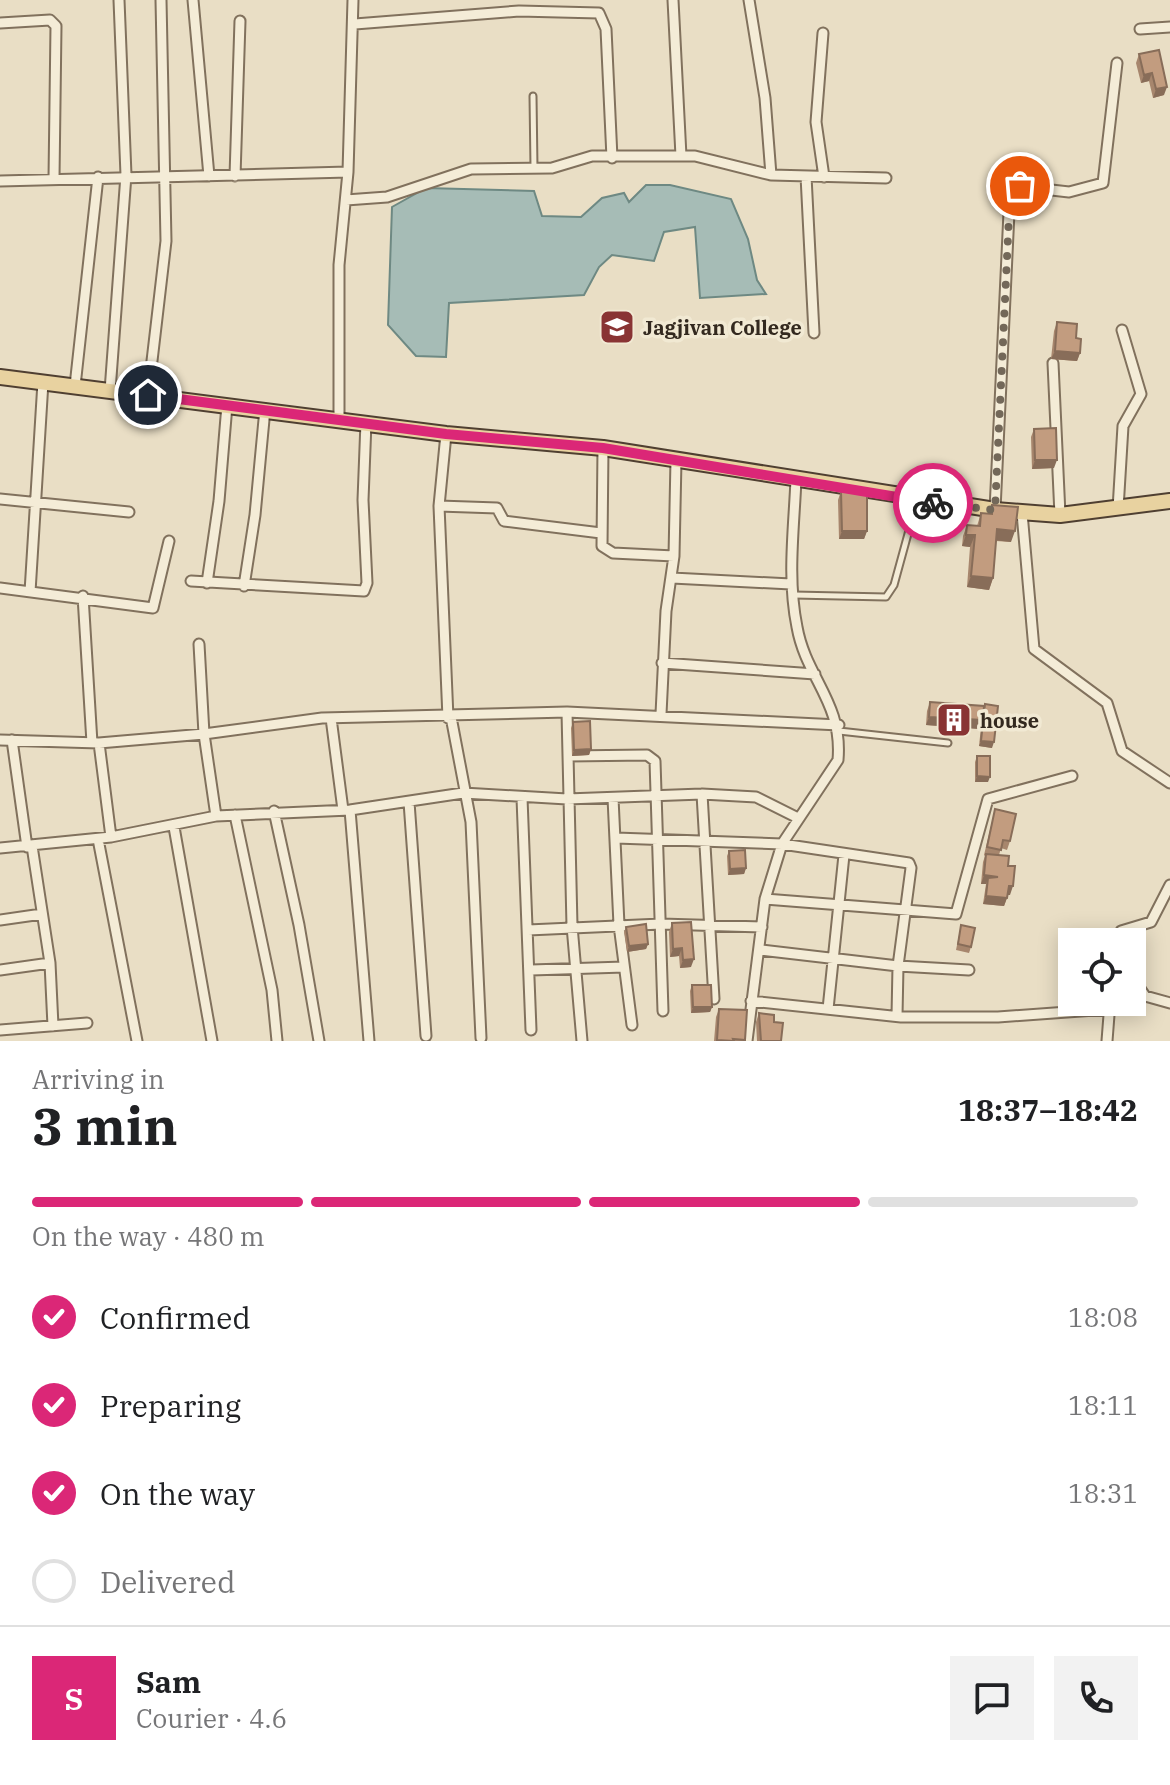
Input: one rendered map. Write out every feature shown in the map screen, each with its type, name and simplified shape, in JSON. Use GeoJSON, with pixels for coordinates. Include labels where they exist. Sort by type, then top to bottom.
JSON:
{"type":"FeatureCollection","features":[{"type":"Feature","properties":{"kind":"main road"},"geometry":{"type":"LineString","coordinates":[[0,377],[446,434],[603,448],[917,501],[1022,513],[1060,515],[1170,501]]}},
{"type":"Feature","properties":{"kind":"street"},"geometry":{"type":"LineString","coordinates":[[110,391],[126,175],[119,0]]}},
{"type":"Feature","properties":{"kind":"street"},"geometry":{"type":"LineString","coordinates":[[148,395],[166,241],[161,0]]}},
{"type":"Feature","properties":{"kind":"street"},"geometry":{"type":"LineString","coordinates":[[193,0],[209,176]]}},
{"type":"Feature","properties":{"kind":"street"},"geometry":{"type":"LineString","coordinates":[[339,418],[339,265],[348,172],[355,24],[353,0]]}},
{"type":"Feature","properties":{"kind":"street"},"geometry":{"type":"LineString","coordinates":[[673,0],[681,156]]}},
{"type":"Feature","properties":{"kind":"street"},"geometry":{"type":"LineString","coordinates":[[749,0],[756,60],[765,98],[771,175]]}},
{"type":"Feature","properties":{"kind":"street"},"geometry":{"type":"LineString","coordinates":[[355,24],[519,11],[599,13],[606,29],[612,158]]}},
{"type":"Feature","properties":{"kind":"street"},"geometry":{"type":"LineString","coordinates":[[0,23],[50,20],[56,26],[54,178]]}},
{"type":"Feature","properties":{"kind":"street"},"geometry":{"type":"LineString","coordinates":[[235,176],[240,21]]}},
{"type":"Feature","properties":{"kind":"street"},"geometry":{"type":"LineString","coordinates":[[1140,29],[1170,27]]}},
{"type":"Feature","properties":{"kind":"street"},"geometry":{"type":"LineString","coordinates":[[823,33],[816,122],[824,177]]}},
{"type":"Feature","properties":{"kind":"street"},"geometry":{"type":"LineString","coordinates":[[995,510],[1010,191],[1016,186],[1076,192],[1103,183],[1117,63]]}},
{"type":"Feature","properties":{"kind":"street"},"geometry":{"type":"LineString","coordinates":[[346,200],[387,197],[471,169],[559,167],[586,157],[702,157],[771,175],[886,178]]}},
{"type":"Feature","properties":{"kind":"street"},"geometry":{"type":"LineString","coordinates":[[0,181],[126,175],[235,176],[348,172]]}},
{"type":"Feature","properties":{"kind":"street"},"geometry":{"type":"LineString","coordinates":[[806,176],[814,333]]}},
{"type":"Feature","properties":{"kind":"street"},"geometry":{"type":"LineString","coordinates":[[75,386],[98,177]]}},
{"type":"Feature","properties":{"kind":"street"},"geometry":{"type":"LineString","coordinates":[[1118,509],[1123,426],[1141,394],[1122,330]]}},
{"type":"Feature","properties":{"kind":"street"},"geometry":{"type":"LineString","coordinates":[[1053,363],[1060,515]]}},
{"type":"Feature","properties":{"kind":"street"},"geometry":{"type":"LineString","coordinates":[[30,592],[43,382]]}},
{"type":"Feature","properties":{"kind":"street"},"geometry":{"type":"LineString","coordinates":[[207,583],[219,501],[227,405]]}},
{"type":"Feature","properties":{"kind":"street"},"geometry":{"type":"LineString","coordinates":[[244,586],[255,515],[265,409]]}},
{"type":"Feature","properties":{"kind":"street"},"geometry":{"type":"LineString","coordinates":[[191,581],[303,590],[366,588],[363,500],[366,422]]}},
{"type":"Feature","properties":{"kind":"street"},"geometry":{"type":"LineString","coordinates":[[446,434],[439,506],[450,718],[471,822],[481,1038]]}},
{"type":"Feature","properties":{"kind":"street"},"geometry":{"type":"LineString","coordinates":[[603,448],[602,546],[613,553],[674,556]]}},
{"type":"Feature","properties":{"kind":"street"},"geometry":{"type":"LineString","coordinates":[[661,714],[662,663],[674,556],[676,460]]}},
{"type":"Feature","properties":{"kind":"street"},"geometry":{"type":"LineString","coordinates":[[747,1041],[761,950],[765,899],[782,844],[796,817],[838,760],[839,728],[797,630],[792,589],[796,479]]}},
{"type":"Feature","properties":{"kind":"street"},"geometry":{"type":"LineString","coordinates":[[0,499],[129,512]]}},
{"type":"Feature","properties":{"kind":"street"},"geometry":{"type":"LineString","coordinates":[[439,506],[497,508],[504,521],[601,533]]}},
{"type":"Feature","properties":{"kind":"street"},"geometry":{"type":"LineString","coordinates":[[1022,513],[1034,649],[1101,697],[1110,711],[1122,751],[1170,783]]}},
{"type":"Feature","properties":{"kind":"street"},"geometry":{"type":"LineString","coordinates":[[0,588],[83,596],[153,608],[169,541]]}},
{"type":"Feature","properties":{"kind":"street"},"geometry":{"type":"LineString","coordinates":[[672,578],[792,589]]}},
{"type":"Feature","properties":{"kind":"street"},"geometry":{"type":"LineString","coordinates":[[83,596],[95,743],[111,837]]}},
{"type":"Feature","properties":{"kind":"street"},"geometry":{"type":"LineString","coordinates":[[199,644],[204,734],[216,816]]}},
{"type":"Feature","properties":{"kind":"street"},"geometry":{"type":"LineString","coordinates":[[662,663],[815,674]]}},
{"type":"Feature","properties":{"kind":"street"},"geometry":{"type":"LineString","coordinates":[[567,712],[572,926],[582,1041]]}},
{"type":"Feature","properties":{"kind":"street"},"geometry":{"type":"LineString","coordinates":[[0,740],[95,743],[204,734],[331,718],[450,718],[567,712],[661,714],[839,728]]}},
{"type":"Feature","properties":{"kind":"street"},"geometry":{"type":"LineString","coordinates":[[331,718],[347,810],[369,1041]]}},
{"type":"Feature","properties":{"kind":"street"},"geometry":{"type":"LineString","coordinates":[[12,740],[50,963],[53,1026]]}},
{"type":"Feature","properties":{"kind":"street"},"geometry":{"type":"LineString","coordinates":[[568,756],[652,757],[663,1011]]}},
{"type":"Feature","properties":{"kind":"street"},"geometry":{"type":"LineString","coordinates":[[765,899],[956,914],[988,799],[1072,776]]}},
{"type":"Feature","properties":{"kind":"street"},"geometry":{"type":"LineString","coordinates":[[0,848],[98,839],[174,827],[216,816],[347,810],[463,793],[567,799],[702,794],[756,797],[796,817]]}},
{"type":"Feature","properties":{"kind":"street"},"geometry":{"type":"LineString","coordinates":[[702,794],[702,841],[714,999]]}},
{"type":"Feature","properties":{"kind":"street"},"geometry":{"type":"LineString","coordinates":[[522,798],[531,1030]]}},
{"type":"Feature","properties":{"kind":"street"},"geometry":{"type":"LineString","coordinates":[[613,798],[619,925],[632,1025]]}},
{"type":"Feature","properties":{"kind":"street"},"geometry":{"type":"LineString","coordinates":[[409,802],[426,1036]]}},
{"type":"Feature","properties":{"kind":"street"},"geometry":{"type":"LineString","coordinates":[[274,811],[299,925],[319,1041]]}},
{"type":"Feature","properties":{"kind":"street"},"geometry":{"type":"LineString","coordinates":[[235,815],[272,990],[277,1041]]}},
{"type":"Feature","properties":{"kind":"street"},"geometry":{"type":"LineString","coordinates":[[174,827],[212,1041]]}},
{"type":"Feature","properties":{"kind":"street"},"geometry":{"type":"LineString","coordinates":[[616,838],[782,844],[909,863],[898,966],[897,1016]]}},
{"type":"Feature","properties":{"kind":"street"},"geometry":{"type":"LineString","coordinates":[[98,839],[137,1041]]}},
{"type":"Feature","properties":{"kind":"street"},"geometry":{"type":"LineString","coordinates":[[828,1009],[844,855]]}},
{"type":"Feature","properties":{"kind":"street"},"geometry":{"type":"LineString","coordinates":[[1131,928],[1151,922],[1170,885]]}},
{"type":"Feature","properties":{"kind":"street"},"geometry":{"type":"LineString","coordinates":[[0,920],[42,914]]}},
{"type":"Feature","properties":{"kind":"street"},"geometry":{"type":"LineString","coordinates":[[528,930],[661,924],[762,927]]}},
{"type":"Feature","properties":{"kind":"street"},"geometry":{"type":"LineString","coordinates":[[761,950],[898,966],[969,970]]}},
{"type":"Feature","properties":{"kind":"street"},"geometry":{"type":"LineString","coordinates":[[0,970],[50,963]]}},
{"type":"Feature","properties":{"kind":"street"},"geometry":{"type":"LineString","coordinates":[[531,970],[624,967]]}},
{"type":"Feature","properties":{"kind":"street"},"geometry":{"type":"LineString","coordinates":[[1146,996],[1170,1003]]}},
{"type":"Feature","properties":{"kind":"street"},"geometry":{"type":"LineString","coordinates":[[751,1001],[897,1016],[998,1017],[1058,1011]]}},
{"type":"Feature","properties":{"kind":"street"},"geometry":{"type":"LineString","coordinates":[[1107,1041],[1109,1016]]}},
{"type":"Feature","properties":{"kind":"street"},"geometry":{"type":"LineString","coordinates":[[0,1030],[87,1023]]}},
{"type":"Feature","properties":{"kind":"lane"},"geometry":{"type":"LineString","coordinates":[[533,96],[534,169]]}},
{"type":"Feature","properties":{"kind":"lane"},"geometry":{"type":"LineString","coordinates":[[792,589],[886,597],[894,585],[917,501]]}},
{"type":"Feature","properties":{"kind":"lane"},"geometry":{"type":"LineString","coordinates":[[839,728],[948,743]]}},
{"type":"Feature","properties":{"kind":"water"},"geometry":{"type":"Polygon","coordinates":[[[646,185],[670,185],[731,199],[748,239],[757,280],[766,294],[700,298],[695,227],[664,232],[654,261],[612,255],[599,267],[584,295],[449,303],[446,357],[416,356],[388,325],[392,207],[426,188],[534,191],[542,216],[581,217],[602,198],[624,193],[629,202],[646,185]]]}},
{"type":"Feature","properties":{"kind":"building"},"geometry":{"type":"Polygon","coordinates":[[[1159,50],[1167,87],[1156,89],[1152,73],[1144,75],[1139,54],[1159,50]]]}},
{"type":"Feature","properties":{"kind":"building"},"geometry":{"type":"Polygon","coordinates":[[[1057,322],[1077,324],[1076,338],[1081,339],[1080,353],[1055,351],[1057,322]]]}},
{"type":"Feature","properties":{"kind":"building"},"geometry":{"type":"Polygon","coordinates":[[[1056,428],[1057,460],[1035,460],[1034,429],[1056,428]]]}},
{"type":"Feature","properties":{"kind":"building"},"geometry":{"type":"Polygon","coordinates":[[[841,491],[867,491],[867,531],[842,531],[841,491]]]}},
{"type":"Feature","properties":{"kind":"building"},"geometry":{"type":"Polygon","coordinates":[[[992,505],[1018,507],[1015,531],[997,529],[993,578],[971,576],[975,535],[966,535],[967,525],[980,526],[981,513],[992,514],[992,505]]]}},
{"type":"Feature","properties":{"kind":"building"},"geometry":{"type":"Polygon","coordinates":[[[930,702],[984,706],[983,720],[929,717],[930,702]]]}},
{"type":"Feature","properties":{"kind":"building"},"geometry":{"type":"Polygon","coordinates":[[[985,704],[998,706],[994,742],[981,741],[985,704]]]}},
{"type":"Feature","properties":{"kind":"building"},"geometry":{"type":"Polygon","coordinates":[[[590,721],[591,749],[574,750],[573,722],[590,721]]]}},
{"type":"Feature","properties":{"kind":"building"},"geometry":{"type":"Polygon","coordinates":[[[977,756],[990,756],[990,777],[977,776],[977,756]]]}},
{"type":"Feature","properties":{"kind":"building"},"geometry":{"type":"Polygon","coordinates":[[[995,809],[1016,814],[1010,841],[1003,840],[1001,850],[987,847],[995,809]]]}},
{"type":"Feature","properties":{"kind":"building"},"geometry":{"type":"Polygon","coordinates":[[[745,850],[746,868],[730,869],[729,851],[745,850]]]}},
{"type":"Feature","properties":{"kind":"building"},"geometry":{"type":"Polygon","coordinates":[[[986,854],[1009,856],[1008,866],[1015,866],[1013,886],[1009,886],[1007,898],[986,896],[988,878],[998,877],[984,875],[986,854]]]}},
{"type":"Feature","properties":{"kind":"building"},"geometry":{"type":"Polygon","coordinates":[[[691,922],[694,959],[683,960],[682,948],[673,949],[672,923],[691,922]]]}},
{"type":"Feature","properties":{"kind":"building"},"geometry":{"type":"Polygon","coordinates":[[[646,924],[648,944],[629,946],[626,927],[646,924]]]}},
{"type":"Feature","properties":{"kind":"building"},"geometry":{"type":"Polygon","coordinates":[[[961,925],[975,928],[971,947],[958,944],[961,925]]]}},
{"type":"Feature","properties":{"kind":"building"},"geometry":{"type":"Polygon","coordinates":[[[692,985],[711,985],[712,1007],[693,1007],[692,985]]]}},
{"type":"Feature","properties":{"kind":"building"},"geometry":{"type":"Polygon","coordinates":[[[719,1009],[747,1010],[745,1040],[717,1040],[719,1009]]]}},
{"type":"Feature","properties":{"kind":"building"},"geometry":{"type":"Polygon","coordinates":[[[759,1013],[774,1015],[774,1022],[783,1023],[781,1041],[761,1041],[759,1013]]]}},
{"type":"Feature","properties":{"kind":"way so far"},"geometry":{"type":"LineString","coordinates":[[933,503],[995,510],[1010,191],[1012,187],[1020,186]]}},
{"type":"Feature","properties":{"kind":"place","name":"Jagjivan College"},"geometry":{"type":"Point","coordinates":[617,327]}},
{"type":"Feature","properties":{"kind":"place","name":"house"},"geometry":{"type":"Point","coordinates":[954,720]}},
{"type":"Feature","properties":{"kind":"route"},"geometry":{"type":"LineString","coordinates":[[148,395],[446,434],[603,448],[933,503]]}}]}
